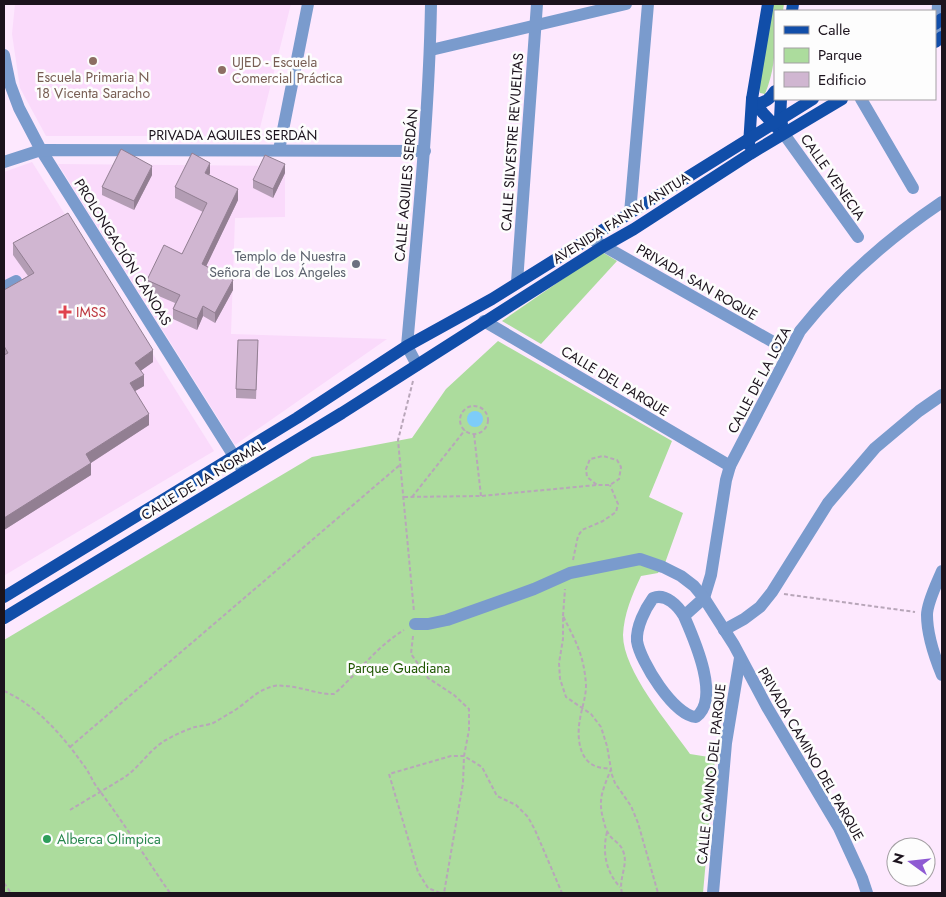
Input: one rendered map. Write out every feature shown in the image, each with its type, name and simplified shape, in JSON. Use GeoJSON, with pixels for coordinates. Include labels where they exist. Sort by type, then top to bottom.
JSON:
{"type":"FeatureCollection","features":[{"type":"Feature","properties":{"kind":"main road"},"geometry":{"type":"LineString","coordinates":[[750,154],[749,140],[768,4]]}},
{"type":"Feature","properties":{"kind":"main road"},"geometry":{"type":"LineString","coordinates":[[754,102],[761,104],[774,92]]}},
{"type":"Feature","properties":{"kind":"main road"},"geometry":{"type":"LineString","coordinates":[[777,121],[781,100]]}},
{"type":"Feature","properties":{"kind":"main road","name":"AVENIDA FANNY ANITUA"},"geometry":{"type":"LineString","coordinates":[[407,346],[492,299],[811,100]]}},
{"type":"Feature","properties":{"kind":"main road","name":"AVENIDA FANNY ANITUA"},"geometry":{"type":"LineString","coordinates":[[417,365],[750,154],[840,100]]}},
{"type":"Feature","properties":{"kind":"main road"},"geometry":{"type":"LineString","coordinates":[[754,102],[777,121],[784,134]]}},
{"type":"Feature","properties":{"kind":"main road"},"geometry":{"type":"LineString","coordinates":[[484,321],[485,308],[492,299]]}},
{"type":"Feature","properties":{"kind":"main road","name":"CALLE DE LA NORMAL"},"geometry":{"type":"LineString","coordinates":[[4,597],[297,418],[407,346]]}},
{"type":"Feature","properties":{"kind":"main road","name":"CALLE DE LA NORMAL"},"geometry":{"type":"LineString","coordinates":[[4,618],[417,365]]}},
{"type":"Feature","properties":{"kind":"street"},"geometry":{"type":"LineString","coordinates":[[278,150],[308,4]]}},
{"type":"Feature","properties":{"kind":"street","name":"CALLE AQUILES SERDÁN"},"geometry":{"type":"LineString","coordinates":[[407,346],[425,151],[431,50],[431,4]]}},
{"type":"Feature","properties":{"kind":"street","name":"CALLE SILVESTRE REVUELTAS"},"geometry":{"type":"LineString","coordinates":[[517,282],[537,4]]}},
{"type":"Feature","properties":{"kind":"street"},"geometry":{"type":"LineString","coordinates":[[431,50],[626,4]]}},
{"type":"Feature","properties":{"kind":"street"},"geometry":{"type":"LineString","coordinates":[[630,213],[648,4]]}},
{"type":"Feature","properties":{"kind":"street"},"geometry":{"type":"LineString","coordinates":[[938,4],[938,40]]}},
{"type":"Feature","properties":{"kind":"street","name":"PROLONGACIÓN CANOAS"},"geometry":{"type":"LineString","coordinates":[[4,55],[19,108],[41,150],[244,472]]}},
{"type":"Feature","properties":{"kind":"street"},"geometry":{"type":"LineString","coordinates":[[863,100],[913,188]]}},
{"type":"Feature","properties":{"kind":"street","name":"CALLE VENECIA"},"geometry":{"type":"LineString","coordinates":[[784,134],[858,237]]}},
{"type":"Feature","properties":{"kind":"street","name":"PRIVADA AQUILES SERDÁN"},"geometry":{"type":"LineString","coordinates":[[4,162],[41,150],[425,151]]}},
{"type":"Feature","properties":{"kind":"street","name":"CALLE DE LA LOZA"},"geometry":{"type":"LineString","coordinates":[[704,598],[711,575],[726,480],[730,466],[800,331],[846,282],[895,237],[942,202]]}},
{"type":"Feature","properties":{"kind":"street","name":"PRIVADA SAN ROQUE"},"geometry":{"type":"LineString","coordinates":[[590,238],[789,351]]}},
{"type":"Feature","properties":{"kind":"street"},"geometry":{"type":"LineString","coordinates":[[4,287],[16,281]]}},
{"type":"Feature","properties":{"kind":"street","name":"CALLE DEL PARQUE"},"geometry":{"type":"LineString","coordinates":[[484,321],[730,466]]}},
{"type":"Feature","properties":{"kind":"street"},"geometry":{"type":"LineString","coordinates":[[407,346],[417,365]]}},
{"type":"Feature","properties":{"kind":"street"},"geometry":{"type":"LineString","coordinates":[[724,630],[752,614],[772,592],[828,504],[875,448],[919,411],[942,395]]}},
{"type":"Feature","properties":{"kind":"street"},"geometry":{"type":"LineString","coordinates":[[415,624],[428,624],[447,620],[570,574],[640,559],[681,576],[694,586],[704,598],[740,658]]}},
{"type":"Feature","properties":{"kind":"street"},"geometry":{"type":"LineString","coordinates":[[942,571],[927,614],[930,636],[937,664],[942,675]]}},
{"type":"Feature","properties":{"kind":"street"},"geometry":{"type":"LineString","coordinates":[[661,596],[673,602],[684,616],[696,644],[704,675],[705,701],[703,710],[696,717],[686,715],[668,699],[640,654],[637,640],[639,626],[653,598],[661,596]]}},
{"type":"Feature","properties":{"kind":"street"},"geometry":{"type":"LineString","coordinates":[[684,616],[704,598]]}},
{"type":"Feature","properties":{"kind":"street","name":"CALLE CAMINO DEL PARQUE"},"geometry":{"type":"LineString","coordinates":[[713,893],[726,743],[740,658]]}},
{"type":"Feature","properties":{"kind":"street","name":"PRIVADA CAMINO DEL PARQUE"},"geometry":{"type":"LineString","coordinates":[[740,658],[839,828],[867,893]]}},
{"type":"Feature","properties":{"kind":"path"},"geometry":{"type":"LineString","coordinates":[[417,365],[398,440],[415,624],[412,654],[428,678],[454,695],[469,709],[469,730],[464,756],[463,783],[444,893]]}},
{"type":"Feature","properties":{"kind":"path"},"geometry":{"type":"LineString","coordinates":[[473,406],[482,407],[488,414],[488,424],[483,431],[474,434],[465,430],[460,422],[462,413],[464,409],[473,406]]}},
{"type":"Feature","properties":{"kind":"path"},"geometry":{"type":"LineString","coordinates":[[411,498],[465,430]]}},
{"type":"Feature","properties":{"kind":"path"},"geometry":{"type":"LineString","coordinates":[[474,434],[481,496]]}},
{"type":"Feature","properties":{"kind":"path"},"geometry":{"type":"LineString","coordinates":[[404,497],[481,496],[610,485],[619,479],[621,467],[617,460],[603,456],[590,459],[586,468],[587,477],[597,485]]}},
{"type":"Feature","properties":{"kind":"path"},"geometry":{"type":"LineString","coordinates":[[70,747],[401,464]]}},
{"type":"Feature","properties":{"kind":"path"},"geometry":{"type":"LineString","coordinates":[[610,485],[618,504],[616,512],[604,522],[582,530],[578,536],[565,592],[564,639],[559,663],[560,679],[566,697],[591,714],[602,728],[612,775],[615,783],[631,806],[638,823],[658,893]]}},
{"type":"Feature","properties":{"kind":"path"},"geometry":{"type":"LineString","coordinates":[[772,592],[927,614]]}},
{"type":"Feature","properties":{"kind":"path"},"geometry":{"type":"LineString","coordinates":[[563,616],[583,658],[586,696],[579,722],[580,748],[585,758],[593,765],[611,769],[600,801],[607,831],[624,851],[625,860],[620,887]]}},
{"type":"Feature","properties":{"kind":"path"},"geometry":{"type":"LineString","coordinates":[[70,810],[102,792],[136,768],[145,756],[166,740],[192,728],[213,723],[239,708],[259,691],[275,686],[297,687],[334,694],[396,635],[415,624]]}},
{"type":"Feature","properties":{"kind":"path"},"geometry":{"type":"LineString","coordinates":[[4,692],[26,704],[47,721],[70,747],[136,840],[170,893]]}},
{"type":"Feature","properties":{"kind":"path"},"geometry":{"type":"LineString","coordinates":[[440,893],[428,888],[418,872],[390,774],[451,756],[464,756],[482,767],[497,796],[516,806],[528,817],[536,830],[562,893]]}},
{"type":"Feature","properties":{"kind":"path"},"geometry":{"type":"LineString","coordinates":[[607,831],[604,843],[606,860],[611,877],[620,887],[622,893]]}},
{"type":"Feature","properties":{"kind":"path"},"geometry":{"type":"LineString","coordinates":[[4,884],[11,893]]}},
{"type":"Feature","properties":{"kind":"shaded area"},"geometry":{"type":"Polygon","coordinates":[[[15,4],[291,4],[258,136],[46,136],[20,88],[12,34],[15,4]]]}},
{"type":"Feature","properties":{"kind":"shaded area","name":"IMSS"},"geometry":{"type":"Polygon","coordinates":[[[32,162],[214,451],[5,575],[4,172],[32,162]]]}},
{"type":"Feature","properties":{"kind":"shaded area"},"geometry":{"type":"Polygon","coordinates":[[[58,164],[285,166],[285,217],[235,218],[231,334],[387,339],[235,445],[58,164]]]}},
{"type":"Feature","properties":{"kind":"green space"},"geometry":{"type":"Polygon","coordinates":[[[772,4],[784,4],[783,10],[774,10],[772,73],[765,94],[760,93],[759,88],[772,4]]]}},
{"type":"Feature","properties":{"kind":"green space"},"geometry":{"type":"Polygon","coordinates":[[[602,252],[617,261],[541,344],[502,321],[602,252]]]}},
{"type":"Feature","properties":{"kind":"green space","name":"Parque Guadiana"},"geometry":{"type":"Polygon","coordinates":[[[498,341],[672,441],[649,497],[683,513],[665,563],[658,573],[641,576],[629,605],[623,635],[625,649],[639,681],[690,754],[715,758],[703,893],[4,893],[4,640],[312,457],[412,438],[446,389],[498,341]]]}},
{"type":"Feature","properties":{"kind":"water"},"geometry":{"type":"Polygon","coordinates":[[[472,411],[478,411],[483,416],[481,425],[472,427],[467,422],[467,416],[472,411]]]}},
{"type":"Feature","properties":{"kind":"building"},"geometry":{"type":"Polygon","coordinates":[[[121,149],[152,166],[134,201],[102,187],[121,149]]]}},
{"type":"Feature","properties":{"kind":"building"},"geometry":{"type":"Polygon","coordinates":[[[192,153],[210,163],[205,173],[238,189],[202,264],[233,280],[215,313],[203,306],[197,319],[173,309],[180,295],[147,280],[164,245],[182,254],[207,203],[175,187],[192,153]]]}},
{"type":"Feature","properties":{"kind":"building"},"geometry":{"type":"Polygon","coordinates":[[[265,155],[285,164],[273,189],[253,180],[265,155]]]}},
{"type":"Feature","properties":{"kind":"building","name":"IMSS"},"geometry":{"type":"Polygon","coordinates":[[[68,213],[153,350],[135,363],[144,375],[130,383],[149,414],[86,454],[91,463],[4,518],[4,355],[8,353],[4,346],[4,290],[34,273],[13,243],[68,213]]]}},
{"type":"Feature","properties":{"kind":"building"},"geometry":{"type":"Polygon","coordinates":[[[238,340],[258,340],[256,390],[236,389],[238,340]]]}},
{"type":"Feature","properties":{"kind":"place","name":"Escuela Primaria N 18 Vicenta Saracho"},"geometry":{"type":"Point","coordinates":[93,61]}},
{"type":"Feature","properties":{"kind":"place","name":"UJED - Escuela Comercial Práctica"},"geometry":{"type":"Point","coordinates":[222,70]}},
{"type":"Feature","properties":{"kind":"place","name":"Templo de Nuestra Señora de Los Ángeles"},"geometry":{"type":"Point","coordinates":[356,264]}},
{"type":"Feature","properties":{"kind":"place","name":"IMSS"},"geometry":{"type":"Point","coordinates":[65,312]}},
{"type":"Feature","properties":{"kind":"place","name":"Alberca Olimpica"},"geometry":{"type":"Point","coordinates":[47,839]}}]}
